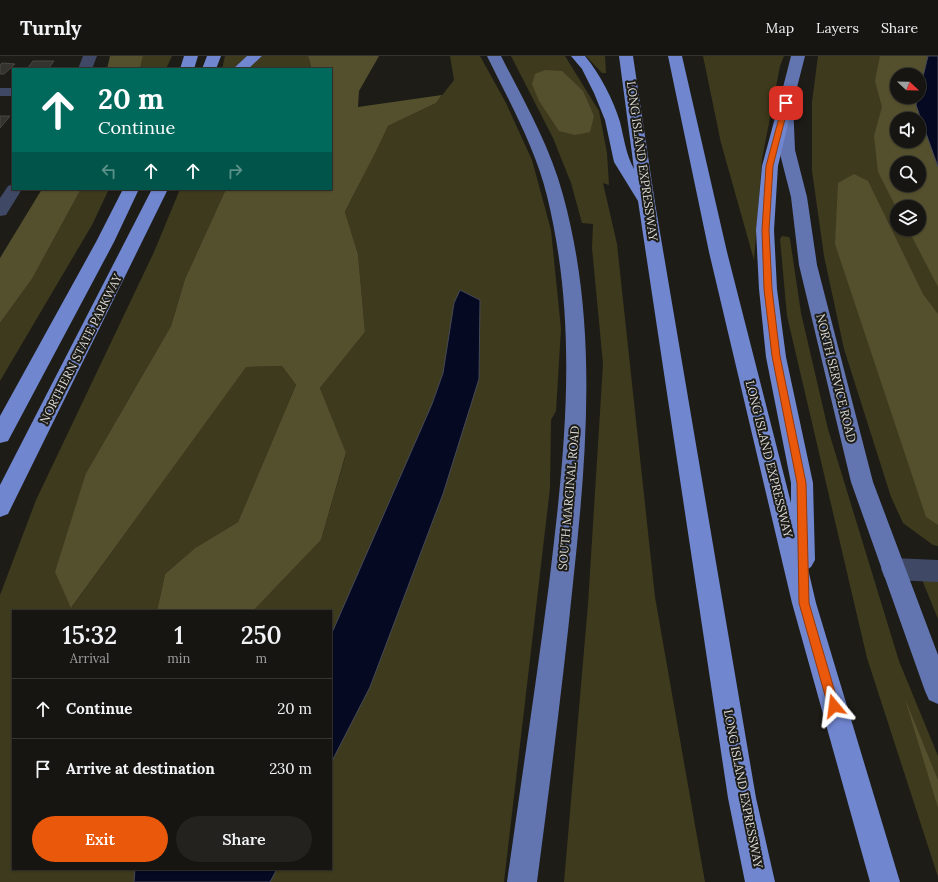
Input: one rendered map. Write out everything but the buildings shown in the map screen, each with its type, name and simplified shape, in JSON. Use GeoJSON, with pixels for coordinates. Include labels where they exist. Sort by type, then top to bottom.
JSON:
{"type":"FeatureCollection","features":[{"type":"Feature","properties":{"kind":"highway"},"geometry":{"type":"LineString","coordinates":[[186,68],[192,56]]}},
{"type":"Feature","properties":{"kind":"highway"},"geometry":{"type":"LineString","coordinates":[[209,68],[214,56]]}},
{"type":"Feature","properties":{"kind":"highway"},"geometry":{"type":"LineString","coordinates":[[241,68],[255,56]]}},
{"type":"Feature","properties":{"kind":"highway"},"geometry":{"type":"LineString","coordinates":[[578,56],[588,68],[601,93],[612,120],[622,162],[647,203]]}},
{"type":"Feature","properties":{"kind":"highway","name":"LONG ISLAND EXPRESSWAY"},"geometry":{"type":"LineString","coordinates":[[626,56],[647,203],[742,798],[760,882]]}},
{"type":"Feature","properties":{"kind":"highway","name":"LONG ISLAND EXPRESSWAY"},"geometry":{"type":"LineString","coordinates":[[675,56],[718,252],[804,603],[885,882]]}},
{"type":"Feature","properties":{"kind":"highway"},"geometry":{"type":"LineString","coordinates":[[786,103],[770,166],[765,230],[768,289],[776,356],[802,483],[804,603]]}},
{"type":"Feature","properties":{"kind":"highway"},"geometry":{"type":"LineString","coordinates":[[0,435],[87,277],[130,190]]}},
{"type":"Feature","properties":{"kind":"highway","name":"NORTHERN STATE PARKWAY"},"geometry":{"type":"LineString","coordinates":[[0,507],[159,190]]}},
{"type":"Feature","properties":{"kind":"main road","name":"SOUTH MARGINAL ROAD"},"geometry":{"type":"LineString","coordinates":[[494,56],[534,136],[556,197],[565,234],[574,287],[579,352],[575,458],[555,633],[522,882]]}},
{"type":"Feature","properties":{"kind":"main road","name":"NORTH SERVICE ROAD"},"geometry":{"type":"LineString","coordinates":[[798,56],[786,103],[787,150],[799,197],[808,265],[862,482],[938,691]]}},
{"type":"Feature","properties":{"kind":"street"},"geometry":{"type":"LineString","coordinates":[[85,68],[90,56]]}},
{"type":"Feature","properties":{"kind":"street"},"geometry":{"type":"LineString","coordinates":[[0,92],[12,92]]}},
{"type":"Feature","properties":{"kind":"street"},"geometry":{"type":"LineString","coordinates":[[1,206],[13,190]]}},
{"type":"Feature","properties":{"kind":"street"},"geometry":{"type":"LineString","coordinates":[[893,569],[938,571]]}},
{"type":"Feature","properties":{"kind":"shaded area"},"geometry":{"type":"Polygon","coordinates":[[[110,56],[143,56],[140,68],[107,68],[110,56]]]}},
{"type":"Feature","properties":{"kind":"shaded area"},"geometry":{"type":"Polygon","coordinates":[[[143,56],[172,56],[166,68],[140,68],[143,56]]]}},
{"type":"Feature","properties":{"kind":"shaded area"},"geometry":{"type":"Polygon","coordinates":[[[225,56],[249,56],[235,68],[222,68],[225,56]]]}},
{"type":"Feature","properties":{"kind":"shaded area"},"geometry":{"type":"Polygon","coordinates":[[[262,56],[308,56],[311,66],[308,68],[248,68],[262,56]]]}},
{"type":"Feature","properties":{"kind":"shaded area"},"geometry":{"type":"Polygon","coordinates":[[[308,56],[379,56],[359,91],[358,107],[442,95],[436,103],[388,126],[345,212],[358,254],[365,332],[320,388],[346,453],[321,540],[254,610],[157,610],[165,574],[195,548],[238,522],[296,385],[282,366],[246,367],[71,608],[55,572],[86,473],[171,326],[185,279],[226,190],[332,190],[332,68],[308,68],[311,66],[308,56]]]}},
{"type":"Feature","properties":{"kind":"shaded area"},"geometry":{"type":"Polygon","coordinates":[[[450,56],[480,56],[506,103],[532,160],[551,230],[561,329],[556,411],[551,420],[550,488],[504,882],[0,882],[0,595],[36,500],[154,252],[180,190],[226,190],[185,279],[171,326],[86,473],[72,607],[245,367],[282,366],[296,385],[238,522],[195,548],[165,574],[157,610],[12,610],[12,870],[332,870],[332,610],[254,610],[321,540],[346,454],[320,388],[365,332],[358,254],[345,212],[388,126],[436,103],[454,80],[450,56]]]}},
{"type":"Feature","properties":{"kind":"shaded area"},"geometry":{"type":"Polygon","coordinates":[[[511,56],[565,56],[599,111],[607,153],[609,185],[603,183],[617,244],[655,597],[705,882],[564,882],[588,604],[603,364],[592,248],[593,224],[582,223],[571,183],[553,138],[511,56]]]}},
{"type":"Feature","properties":{"kind":"shaded area"},"geometry":{"type":"Polygon","coordinates":[[[586,56],[605,56],[606,73],[602,73],[586,56]]]}},
{"type":"Feature","properties":{"kind":"shaded area"},"geometry":{"type":"Polygon","coordinates":[[[703,56],[784,56],[780,66],[762,159],[754,260],[721,143],[703,56]]]}},
{"type":"Feature","properties":{"kind":"shaded area"},"geometry":{"type":"Polygon","coordinates":[[[818,56],[938,56],[938,546],[933,545],[903,523],[891,497],[844,349],[824,256],[812,171],[812,102],[818,56]]]}},
{"type":"Feature","properties":{"kind":"shaded area"},"geometry":{"type":"Polygon","coordinates":[[[880,56],[928,56],[925,68],[890,68],[890,104],[916,104],[918,112],[890,112],[890,148],[926,148],[926,133],[938,167],[938,287],[912,236],[926,236],[926,200],[892,200],[878,172],[874,136],[882,107],[875,81],[880,56]]]}},
{"type":"Feature","properties":{"kind":"shaded area"},"geometry":{"type":"Polygon","coordinates":[[[545,70],[562,71],[583,91],[594,116],[590,132],[575,135],[559,131],[539,101],[532,84],[535,74],[545,70]]]}},
{"type":"Feature","properties":{"kind":"shaded area"},"geometry":{"type":"Polygon","coordinates":[[[854,174],[868,181],[890,226],[890,236],[895,236],[923,294],[938,314],[938,525],[926,517],[835,244],[838,183],[854,174]]]}},
{"type":"Feature","properties":{"kind":"shaded area"},"geometry":{"type":"Polygon","coordinates":[[[41,190],[80,190],[32,279],[0,323],[0,258],[41,190]]]}},
{"type":"Feature","properties":{"kind":"shaded area"},"geometry":{"type":"Polygon","coordinates":[[[80,190],[109,190],[92,225],[0,381],[0,323],[32,279],[80,190]]]}},
{"type":"Feature","properties":{"kind":"shaded area"},"geometry":{"type":"Polygon","coordinates":[[[782,236],[789,237],[790,239],[801,313],[828,429],[899,661],[938,756],[938,877],[867,658],[787,316],[780,239],[782,236]]]}},
{"type":"Feature","properties":{"kind":"shaded area"},"geometry":{"type":"Polygon","coordinates":[[[916,565],[938,578],[938,619],[916,565]]]}},
{"type":"Feature","properties":{"kind":"shaded area"},"geometry":{"type":"Polygon","coordinates":[[[905,699],[938,780],[938,808],[905,699]]]}},
{"type":"Feature","properties":{"kind":"water"},"geometry":{"type":"Polygon","coordinates":[[[928,56],[938,56],[938,167],[926,133],[926,112],[918,112],[916,105],[926,104],[925,68],[928,56]]]}},
{"type":"Feature","properties":{"kind":"water"},"geometry":{"type":"Polygon","coordinates":[[[460,290],[480,300],[479,379],[443,494],[370,687],[332,761],[332,633],[432,404],[443,373],[454,303],[460,290]]]}},
{"type":"Feature","properties":{"kind":"water"},"geometry":{"type":"Polygon","coordinates":[[[135,870],[276,870],[270,882],[134,882],[135,870]]]}},
{"type":"Feature","properties":{"kind":"route"},"geometry":{"type":"LineString","coordinates":[[786,103],[770,166],[765,230],[768,289],[776,356],[802,483],[804,603],[834,706]]}}]}
